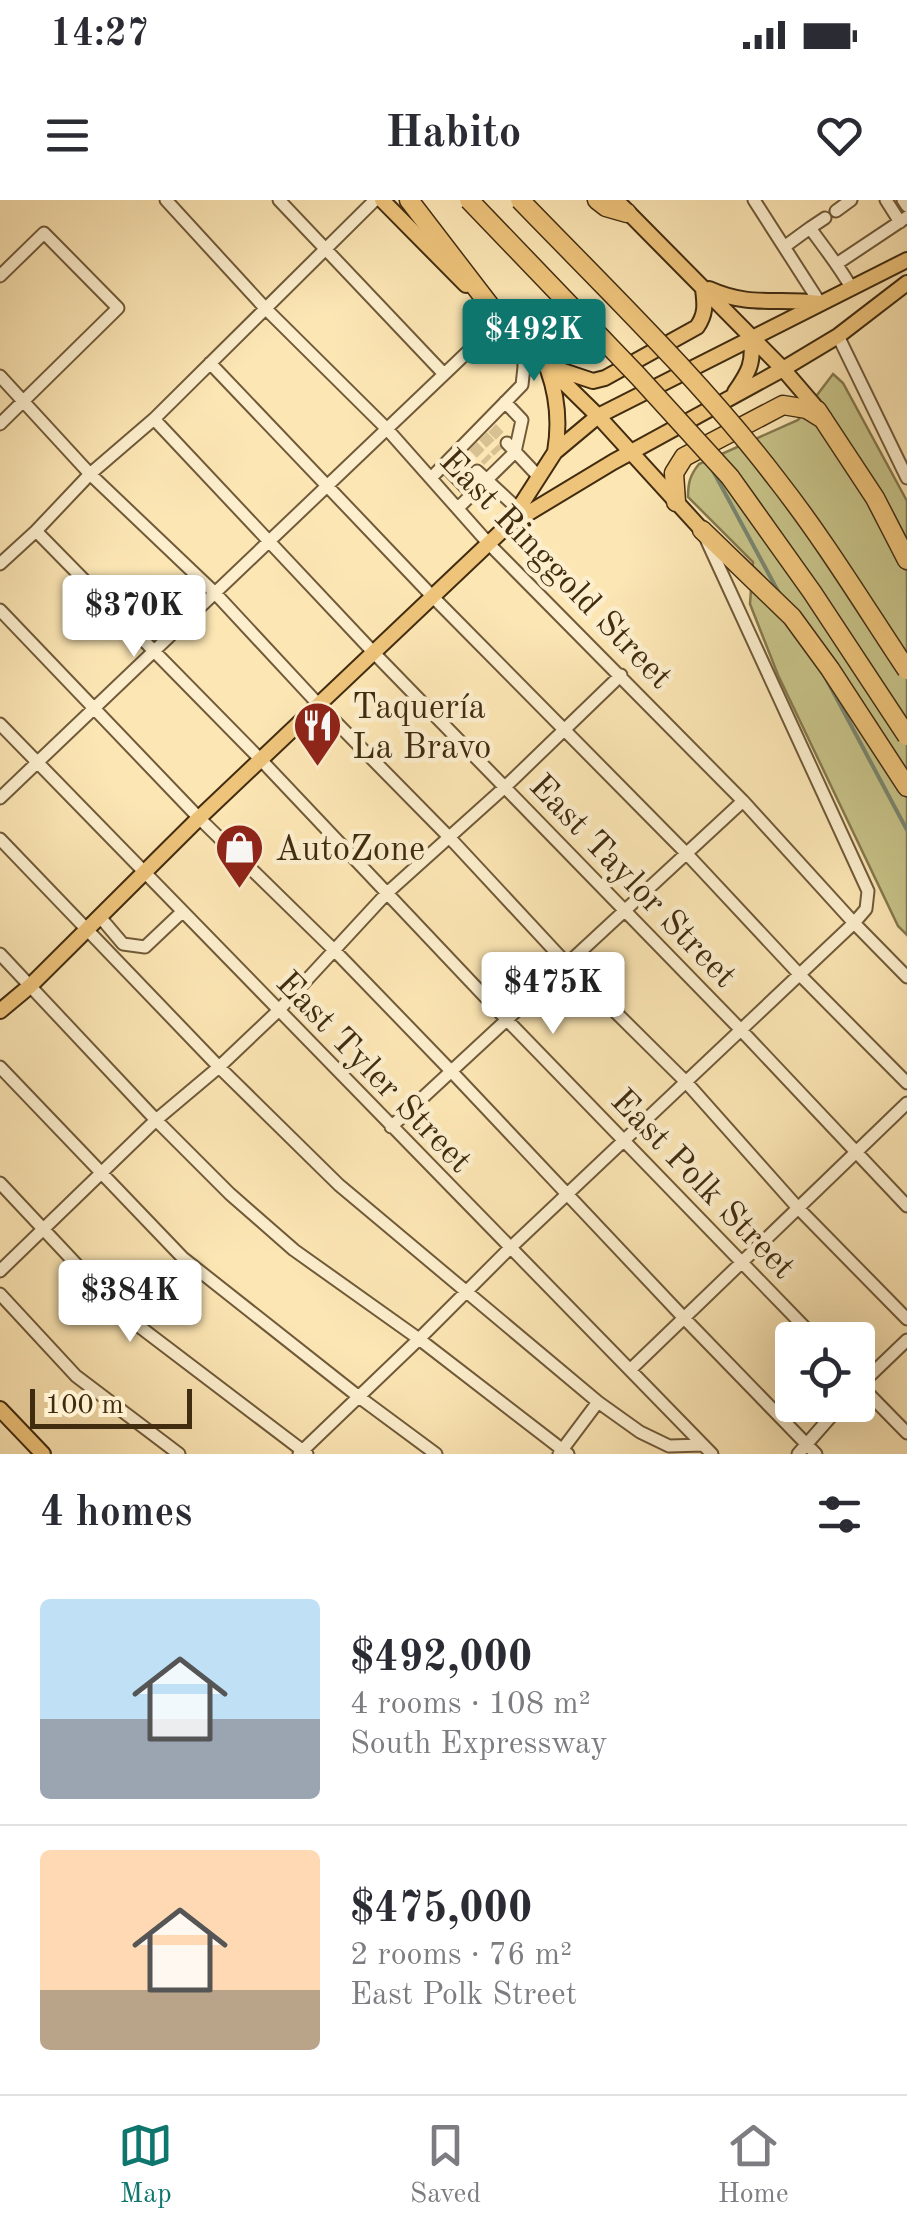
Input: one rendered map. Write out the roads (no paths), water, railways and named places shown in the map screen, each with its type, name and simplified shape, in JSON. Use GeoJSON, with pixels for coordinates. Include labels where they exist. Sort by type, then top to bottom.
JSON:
{"type":"FeatureCollection","features":[{"type":"Feature","properties":{"kind":"highway"},"geometry":{"type":"LineString","coordinates":[[409,200],[501,320]]}},
{"type":"Feature","properties":{"kind":"highway"},"geometry":{"type":"LineString","coordinates":[[470,200],[720,466],[769,530],[907,736]]}},
{"type":"Feature","properties":{"kind":"highway"},"geometry":{"type":"LineString","coordinates":[[520,200],[651,336],[780,482],[907,670]]}},
{"type":"Feature","properties":{"kind":"highway"},"geometry":{"type":"LineString","coordinates":[[597,200],[606,208],[621,206]]}},
{"type":"Feature","properties":{"kind":"highway"},"geometry":{"type":"LineString","coordinates":[[676,502],[674,473],[684,457],[783,405],[815,411],[875,498],[907,560]]}},
{"type":"Feature","properties":{"kind":"highway"},"geometry":{"type":"LineString","coordinates":[[702,530],[792,618],[907,788]]}},
{"type":"Feature","properties":{"kind":"main road"},"geometry":{"type":"LineString","coordinates":[[379,200],[598,416],[702,530]]}},
{"type":"Feature","properties":{"kind":"main road"},"geometry":{"type":"LineString","coordinates":[[621,206],[784,369],[815,411]]}},
{"type":"Feature","properties":{"kind":"main road"},"geometry":{"type":"LineString","coordinates":[[0,1011],[490,544],[507,526],[555,452],[598,416],[907,260]]}},
{"type":"Feature","properties":{"kind":"main road"},"geometry":{"type":"LineString","coordinates":[[507,526],[630,452],[784,369],[838,336],[907,283]]}},
{"type":"Feature","properties":{"kind":"main road"},"geometry":{"type":"LineString","coordinates":[[701,287],[740,301],[790,299],[820,303]]}},
{"type":"Feature","properties":{"kind":"main road"},"geometry":{"type":"LineString","coordinates":[[546,365],[593,381],[605,378],[697,327],[705,307],[701,287]]}},
{"type":"Feature","properties":{"kind":"main road"},"geometry":{"type":"LineString","coordinates":[[732,397],[750,367],[751,337]]}},
{"type":"Feature","properties":{"kind":"main road"},"geometry":{"type":"LineString","coordinates":[[546,365],[558,405],[555,452]]}},
{"type":"Feature","properties":{"kind":"main road"},"geometry":{"type":"LineString","coordinates":[[0,1409],[43,1454]]}},
{"type":"Feature","properties":{"kind":"street","name":"East Ringgold Street"},"geometry":{"type":"LineString","coordinates":[[166,200],[265,308],[387,429],[490,544],[743,801],[854,924],[907,976]]}},
{"type":"Feature","properties":{"kind":"street"},"geometry":{"type":"LineString","coordinates":[[279,200],[444,374]]}},
{"type":"Feature","properties":{"kind":"street"},"geometry":{"type":"LineString","coordinates":[[0,564],[379,200]]}},
{"type":"Feature","properties":{"kind":"street"},"geometry":{"type":"LineString","coordinates":[[754,200],[820,303]]}},
{"type":"Feature","properties":{"kind":"street"},"geometry":{"type":"LineString","coordinates":[[784,247],[852,200]]}},
{"type":"Feature","properties":{"kind":"street"},"geometry":{"type":"LineString","coordinates":[[838,263],[904,220],[886,200]]}},
{"type":"Feature","properties":{"kind":"street"},"geometry":{"type":"LineString","coordinates":[[903,200],[907,206]]}},
{"type":"Feature","properties":{"kind":"street"},"geometry":{"type":"LineString","coordinates":[[810,228],[838,263],[852,289]]}},
{"type":"Feature","properties":{"kind":"street"},"geometry":{"type":"LineString","coordinates":[[0,276],[44,233],[118,308],[0,424]]}},
{"type":"Feature","properties":{"kind":"street"},"geometry":{"type":"LineString","coordinates":[[0,798],[501,320]]}},
{"type":"Feature","properties":{"kind":"street"},"geometry":{"type":"LineString","coordinates":[[838,336],[907,478]]}},
{"type":"Feature","properties":{"kind":"street"},"geometry":{"type":"LineString","coordinates":[[431,478],[480,434],[522,385],[523,342]]}},
{"type":"Feature","properties":{"kind":"street"},"geometry":{"type":"LineString","coordinates":[[210,364],[907,1084]]}},
{"type":"Feature","properties":{"kind":"street"},"geometry":{"type":"LineString","coordinates":[[0,376],[90,474],[215,593],[566,963],[686,1082],[798,1208],[907,1319]]}},
{"type":"Feature","properties":{"kind":"street"},"geometry":{"type":"LineString","coordinates":[[458,508],[506,452],[522,420],[505,402]]}},
{"type":"Feature","properties":{"kind":"street","name":"East Taylor Street"},"geometry":{"type":"LineString","coordinates":[[154,419],[907,1206]]}},
{"type":"Feature","properties":{"kind":"street"},"geometry":{"type":"LineString","coordinates":[[506,452],[538,476]]}},
{"type":"Feature","properties":{"kind":"street"},"geometry":{"type":"LineString","coordinates":[[444,465],[472,494]]}},
{"type":"Feature","properties":{"kind":"street"},"geometry":{"type":"LineString","coordinates":[[487,471],[518,509]]}},
{"type":"Feature","properties":{"kind":"street"},"geometry":{"type":"LineString","coordinates":[[0,1184],[136,1324],[303,1453],[509,1249],[854,924],[866,908],[868,892],[702,530]]}},
{"type":"Feature","properties":{"kind":"street","name":"East Polk Street"},"geometry":{"type":"LineString","coordinates":[[36,531],[800,1322]]}},
{"type":"Feature","properties":{"kind":"street"},"geometry":{"type":"LineString","coordinates":[[0,610],[451,1071],[807,1451],[829,1422]]}},
{"type":"Feature","properties":{"kind":"street"},"geometry":{"type":"LineString","coordinates":[[0,1271],[156,1120],[278,1011],[387,893],[505,787],[620,674]]}},
{"type":"Feature","properties":{"kind":"street","name":"East Tyler Street"},"geometry":{"type":"LineString","coordinates":[[0,724],[707,1450]]}},
{"type":"Feature","properties":{"kind":"street"},"geometry":{"type":"LineString","coordinates":[[391,1127],[743,801]]}},
{"type":"Feature","properties":{"kind":"street"},"geometry":{"type":"LineString","coordinates":[[0,839],[219,1067],[339,1185],[598,1402],[640,1432],[669,1446],[707,1450]]}},
{"type":"Feature","properties":{"kind":"street"},"geometry":{"type":"LineString","coordinates":[[100,917],[123,944],[145,946],[182,912]]}},
{"type":"Feature","properties":{"kind":"street"},"geometry":{"type":"LineString","coordinates":[[0,954],[230,1194],[294,1250],[419,1339],[563,1453],[598,1402]]}},
{"type":"Feature","properties":{"kind":"street"},"geometry":{"type":"LineString","coordinates":[[0,1068],[182,1258],[436,1454]]}},
{"type":"Feature","properties":{"kind":"street"},"geometry":{"type":"LineString","coordinates":[[630,1370],[907,1103]]}},
{"type":"Feature","properties":{"kind":"street"},"geometry":{"type":"LineString","coordinates":[[0,1294],[76,1376],[178,1454]]}},
{"type":"Feature","properties":{"kind":"street"},"geometry":{"type":"LineString","coordinates":[[875,1369],[907,1340]]}},
{"type":"Feature","properties":{"kind":"street"},"geometry":{"type":"LineString","coordinates":[[875,1402],[907,1433]]}},
{"type":"Feature","properties":{"kind":"waterway"},"geometry":{"type":"LineString","coordinates":[[712,469],[779,593]]}},
{"type":"Feature","properties":{"kind":"waterway"},"geometry":{"type":"LineString","coordinates":[[822,671],[907,830]]}},
{"type":"Feature","properties":{"kind":"tunnel"},"geometry":{"type":"LineString","coordinates":[[492,428],[507,443]]}},
{"type":"Feature","properties":{"kind":"tunnel"},"geometry":{"type":"LineString","coordinates":[[483,436],[498,452]]}},
{"type":"Feature","properties":{"kind":"tunnel"},"geometry":{"type":"LineString","coordinates":[[473,446],[488,461]]}},
{"type":"Feature","properties":{"kind":"tunnel"},"geometry":{"type":"LineString","coordinates":[[462,457],[477,471]]}},
{"type":"Feature","properties":{"kind":"place","name":"Taquería La Bravo"},"geometry":{"type":"Point","coordinates":[317,768]}},
{"type":"Feature","properties":{"kind":"place","name":"AutoZone"},"geometry":{"type":"Point","coordinates":[240,890]}}]}
